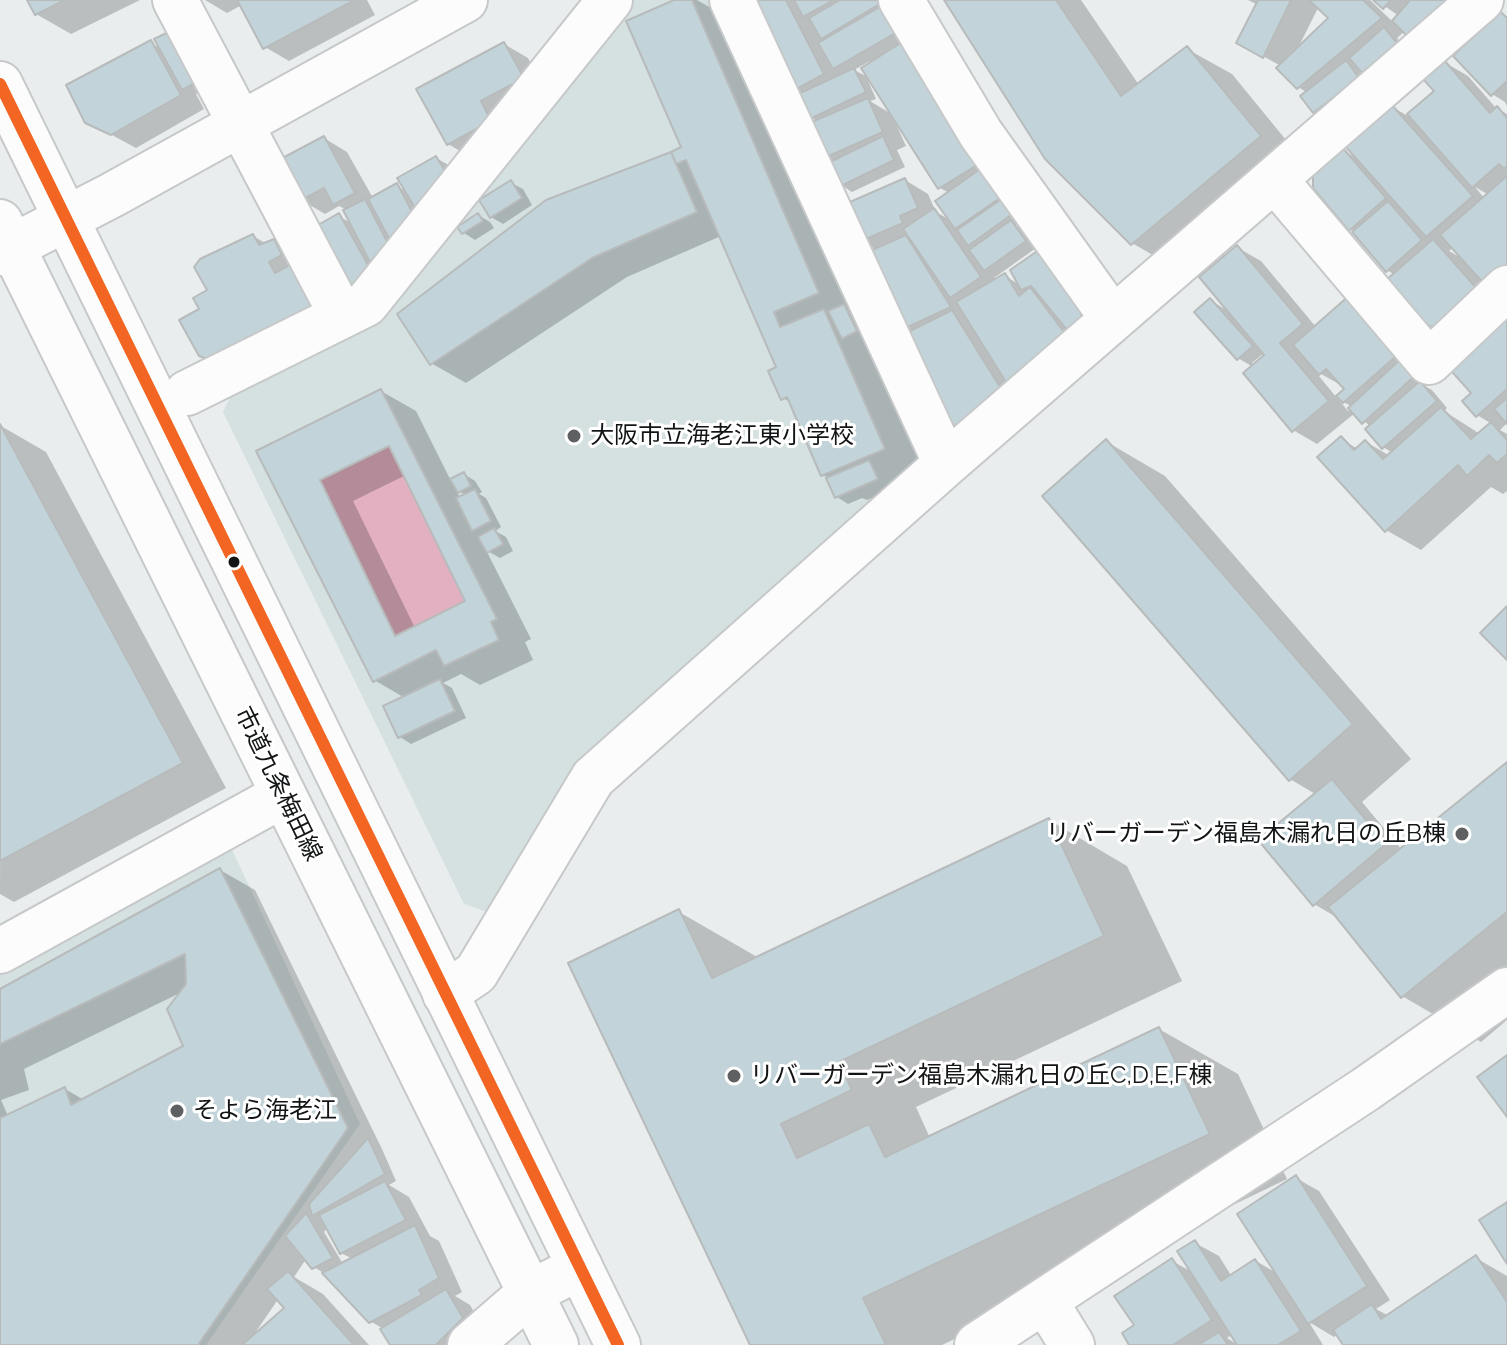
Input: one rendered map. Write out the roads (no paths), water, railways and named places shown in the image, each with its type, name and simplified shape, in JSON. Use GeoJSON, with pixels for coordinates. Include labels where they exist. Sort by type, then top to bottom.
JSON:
{"type":"FeatureCollection","features":[{"type":"Feature","properties":{"kind":"street"},"geometry":{"type":"LineString","coordinates":[[175,0],[342,316]]}},
{"type":"Feature","properties":{"kind":"street"},"geometry":{"type":"LineString","coordinates":[[4,241],[67,219],[465,0]]}},
{"type":"Feature","properties":{"kind":"street"},"geometry":{"type":"LineString","coordinates":[[187,393],[366,304],[610,0]]}},
{"type":"Feature","properties":{"kind":"street"},"geometry":{"type":"LineString","coordinates":[[732,0],[946,464]]}},
{"type":"Feature","properties":{"kind":"street"},"geometry":{"type":"LineString","coordinates":[[901,0],[981,134],[1113,319]]}},
{"type":"Feature","properties":{"kind":"street"},"geometry":{"type":"LineString","coordinates":[[445,994],[476,973],[593,778],[946,464],[1481,0]]}},
{"type":"Feature","properties":{"kind":"street"},"geometry":{"type":"LineString","coordinates":[[0,84],[618,1345]]}},
{"type":"Feature","properties":{"kind":"street"},"geometry":{"type":"LineString","coordinates":[[1275,180],[1429,362],[1507,288]]}},
{"type":"Feature","properties":{"kind":"street","name":"市道九条梅田線"},"geometry":{"type":"LineString","coordinates":[[4,241],[556,1345]]}},
{"type":"Feature","properties":{"kind":"street"},"geometry":{"type":"LineString","coordinates":[[0,951],[283,795]]}},
{"type":"Feature","properties":{"kind":"street"},"geometry":{"type":"LineString","coordinates":[[977,1345],[1366,1089],[1507,990]]}},
{"type":"Feature","properties":{"kind":"street"},"geometry":{"type":"LineString","coordinates":[[470,1345],[530,1293],[580,1267]]}},
{"type":"Feature","properties":{"kind":"street"},"geometry":{"type":"LineString","coordinates":[[1045,1301],[1072,1345]]}},
{"type":"Feature","properties":{"kind":"place","name":"大阪市立海老江東小学校"},"geometry":{"type":"Point","coordinates":[574,436]}},
{"type":"Feature","properties":{"kind":"place","name":"リバーガーデン福島木漏れ日の丘B棟"},"geometry":{"type":"Point","coordinates":[1462,834]}},
{"type":"Feature","properties":{"kind":"place","name":"リバーガーデン福島木漏れ日の丘C,D,E,F棟"},"geometry":{"type":"Point","coordinates":[734,1076]}},
{"type":"Feature","properties":{"kind":"place","name":"そよら海老江"},"geometry":{"type":"Point","coordinates":[177,1111]}}]}
